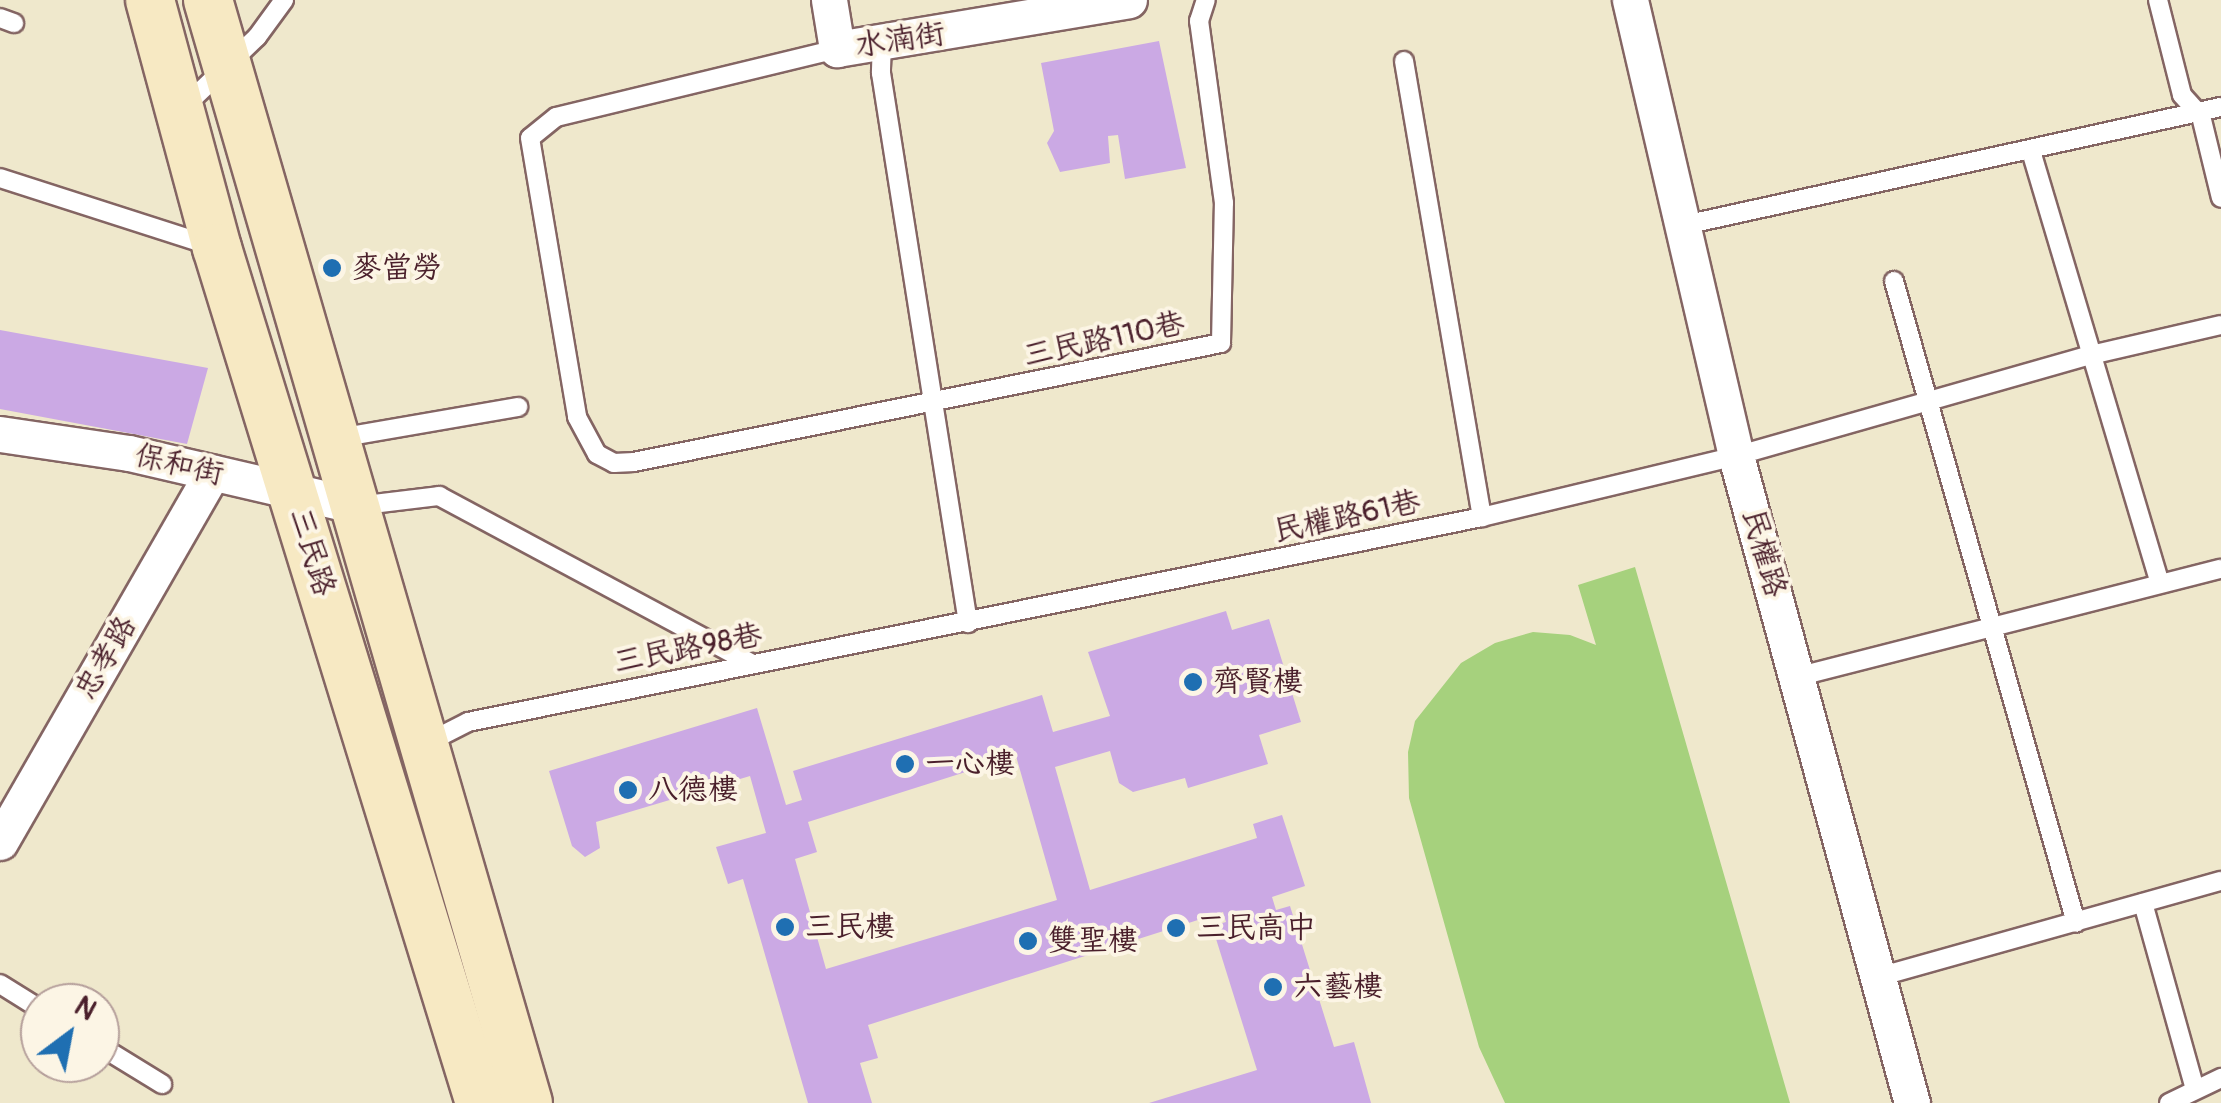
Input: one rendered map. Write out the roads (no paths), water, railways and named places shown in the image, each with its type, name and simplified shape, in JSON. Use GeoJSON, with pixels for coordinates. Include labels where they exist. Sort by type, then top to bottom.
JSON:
{"type":"FeatureCollection","features":[{"type":"Feature","properties":{"kind":"main road","name":"三民路"},"geometry":{"type":"LineString","coordinates":[[150,0],[218,248],[480,1103]]}},
{"type":"Feature","properties":{"kind":"main road","name":"三民路"},"geometry":{"type":"LineString","coordinates":[[208,0],[528,1103]]}},
{"type":"Feature","properties":{"kind":"street","name":"水湳街"},"geometry":{"type":"LineString","coordinates":[[829,0],[837,49],[1054,6],[1129,0]]}},
{"type":"Feature","properties":{"kind":"street","name":"民權路"},"geometry":{"type":"LineString","coordinates":[[1630,0],[1679,226],[1736,456],[1882,976],[1912,1103]]}},
{"type":"Feature","properties":{"kind":"street","name":"保和街"},"geometry":{"type":"LineString","coordinates":[[0,434],[212,473],[356,506]]}},
{"type":"Feature","properties":{"kind":"street","name":"忠孝路"},"geometry":{"type":"LineString","coordinates":[[0,842],[212,473]]}},
{"type":"Feature","properties":{"kind":"lane"},"geometry":{"type":"LineString","coordinates":[[180,111],[284,0]]}},
{"type":"Feature","properties":{"kind":"lane","name":"三民路110巷"},"geometry":{"type":"LineString","coordinates":[[935,404],[1221,342],[1224,203],[1199,21],[1206,0]]}},
{"type":"Feature","properties":{"kind":"lane"},"geometry":{"type":"LineString","coordinates":[[2158,0],[2182,94],[2201,116],[2221,198]]}},
{"type":"Feature","properties":{"kind":"lane"},"geometry":{"type":"LineString","coordinates":[[882,41],[882,72],[968,623]]}},
{"type":"Feature","properties":{"kind":"lane"},"geometry":{"type":"LineString","coordinates":[[837,49],[556,117],[530,138],[577,416],[585,440],[614,463],[935,404]]}},
{"type":"Feature","properties":{"kind":"lane"},"geometry":{"type":"LineString","coordinates":[[1404,61],[1482,517]]}},
{"type":"Feature","properties":{"kind":"lane"},"geometry":{"type":"LineString","coordinates":[[1679,226],[2201,116],[2221,108]]}},
{"type":"Feature","properties":{"kind":"lane"},"geometry":{"type":"LineString","coordinates":[[2031,151],[2160,580]]}},
{"type":"Feature","properties":{"kind":"lane"},"geometry":{"type":"LineString","coordinates":[[0,178],[218,248]]}},
{"type":"Feature","properties":{"kind":"lane"},"geometry":{"type":"LineString","coordinates":[[1894,281],[1988,626],[2076,923]]}},
{"type":"Feature","properties":{"kind":"lane","name":"民權路61巷"},"geometry":{"type":"LineString","coordinates":[[968,623],[1482,517],[1736,456],[2091,355],[2221,325]]}},
{"type":"Feature","properties":{"kind":"lane"},"geometry":{"type":"LineString","coordinates":[[333,439],[518,406]]}},
{"type":"Feature","properties":{"kind":"lane"},"geometry":{"type":"LineString","coordinates":[[356,506],[440,496],[752,664]]}},
{"type":"Feature","properties":{"kind":"lane"},"geometry":{"type":"LineString","coordinates":[[1800,676],[2160,580],[2219,576]]}},
{"type":"Feature","properties":{"kind":"lane","name":"三民路98巷"},"geometry":{"type":"LineString","coordinates":[[423,746],[468,722],[968,623]]}},
{"type":"Feature","properties":{"kind":"lane"},"geometry":{"type":"LineString","coordinates":[[1882,976],[2221,881]]}},
{"type":"Feature","properties":{"kind":"lane"},"geometry":{"type":"LineString","coordinates":[[2143,904],[2195,1090]]}},
{"type":"Feature","properties":{"kind":"lane"},"geometry":{"type":"LineString","coordinates":[[120,1058],[162,1084]]}},
{"type":"Feature","properties":{"kind":"lane"},"geometry":{"type":"LineString","coordinates":[[2169,1103],[2221,1078]]}},
{"type":"Feature","properties":{"kind":"place","name":"麥當勞"},"geometry":{"type":"Point","coordinates":[332,268]}},
{"type":"Feature","properties":{"kind":"place","name":"齊賢樓"},"geometry":{"type":"Point","coordinates":[1193,682]}},
{"type":"Feature","properties":{"kind":"place","name":"一心樓"},"geometry":{"type":"Point","coordinates":[905,764]}},
{"type":"Feature","properties":{"kind":"place","name":"八德樓"},"geometry":{"type":"Point","coordinates":[628,790]}},
{"type":"Feature","properties":{"kind":"place","name":"三民樓"},"geometry":{"type":"Point","coordinates":[785,927]}},
{"type":"Feature","properties":{"kind":"place","name":"三民高中"},"geometry":{"type":"Point","coordinates":[1176,928]}},
{"type":"Feature","properties":{"kind":"place","name":"雙聖樓"},"geometry":{"type":"Point","coordinates":[1028,941]}},
{"type":"Feature","properties":{"kind":"place","name":"六藝樓"},"geometry":{"type":"Point","coordinates":[1273,987]}}]}
